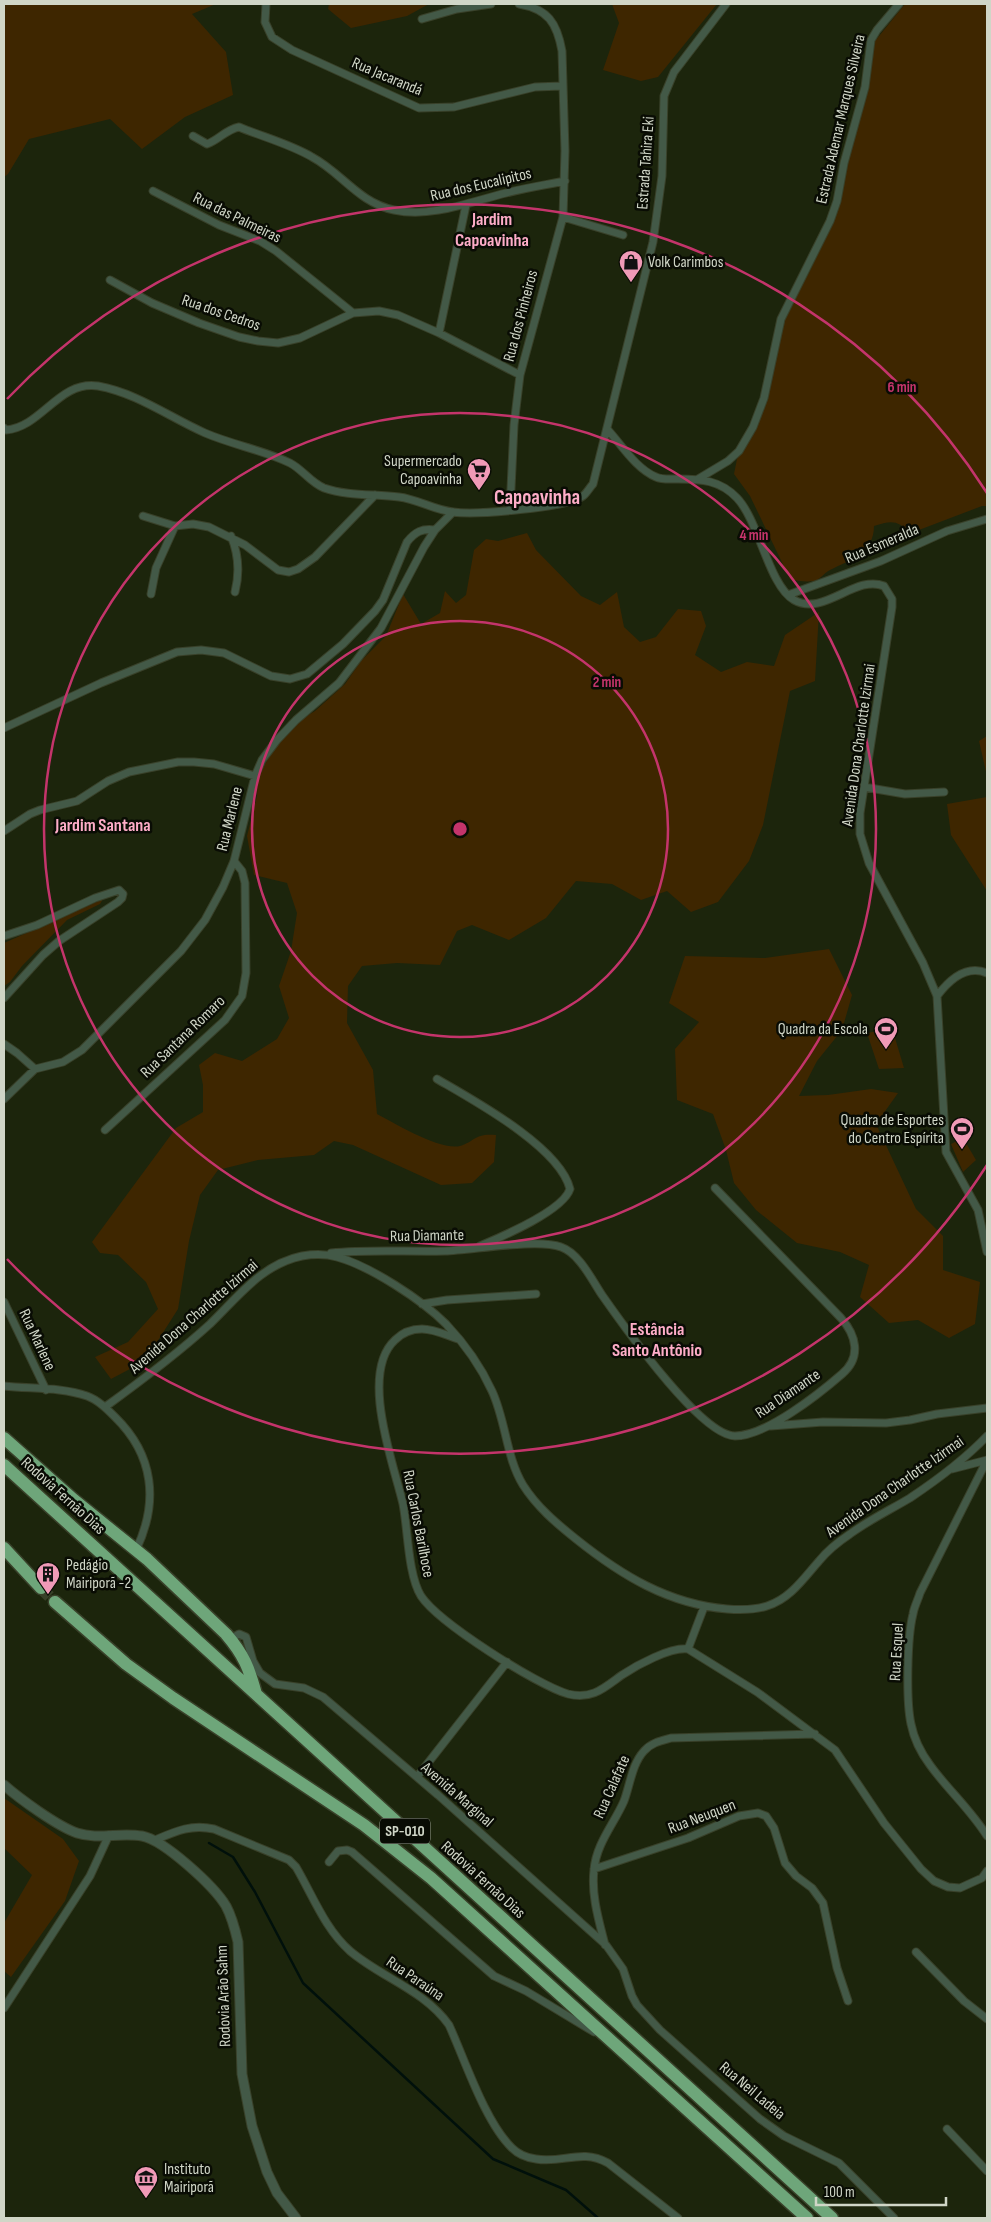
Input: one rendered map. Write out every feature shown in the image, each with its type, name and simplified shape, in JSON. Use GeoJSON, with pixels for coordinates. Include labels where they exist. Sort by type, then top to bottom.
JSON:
{"type":"FeatureCollection","features":[{"type":"Feature","properties":{"kind":"highway"},"geometry":{"type":"LineString","coordinates":[[4,1438],[74,1500],[136,1550],[230,1639],[249,1667],[256,1694]]}},
{"type":"Feature","properties":{"kind":"highway","name":"Rodovia Fernão Dias"},"geometry":{"type":"LineString","coordinates":[[4,1464],[832,2218]]}},
{"type":"Feature","properties":{"kind":"highway"},"geometry":{"type":"LineString","coordinates":[[4,1548],[41,1588]]}},
{"type":"Feature","properties":{"kind":"highway","name":"Rodovia Fernão Dias"},"geometry":{"type":"LineString","coordinates":[[55,1602],[126,1664],[364,1825],[402,1854],[431,1878],[807,2218]]}},
{"type":"Feature","properties":{"kind":"street","name":"Rua Jacarandá"},"geometry":{"type":"LineString","coordinates":[[266,4],[265,22],[272,37],[292,50],[418,108],[454,107],[535,87],[562,86]]}},
{"type":"Feature","properties":{"kind":"street"},"geometry":{"type":"LineString","coordinates":[[422,19],[457,9],[491,4]]}},
{"type":"Feature","properties":{"kind":"street","name":"Rua dos Pinheiros"},"geometry":{"type":"LineString","coordinates":[[510,510],[514,425],[520,375],[563,217],[565,181],[562,51],[559,36],[553,23],[543,12],[531,6],[519,4]]}},
{"type":"Feature","properties":{"kind":"street","name":"Estrada Tahira Eki"},"geometry":{"type":"LineString","coordinates":[[4,428],[6,430],[17,429],[31,422],[54,400],[73,390],[95,386],[118,390],[206,434],[292,464],[322,487],[340,492],[400,497],[453,512],[510,510],[550,506],[569,502],[584,495],[593,484],[653,242],[662,176],[664,96],[674,72],[726,4]]}},
{"type":"Feature","properties":{"kind":"street","name":"Estrada Ademar Marques Silveira"},"geometry":{"type":"LineString","coordinates":[[698,479],[734,456],[753,427],[764,398],[781,319],[830,221],[837,201],[846,155],[866,87],[871,40],[899,4]]}},
{"type":"Feature","properties":{"kind":"street","name":"Rua dos Eucalipitos"},"geometry":{"type":"LineString","coordinates":[[193,136],[207,144],[214,142],[228,130],[238,127],[312,157],[360,195],[376,204],[393,210],[413,213],[466,204],[565,181]]}},
{"type":"Feature","properties":{"kind":"street","name":"Rua das Palmeiras"},"geometry":{"type":"LineString","coordinates":[[152,191],[219,226],[260,241],[276,251],[353,313]]}},
{"type":"Feature","properties":{"kind":"street"},"geometry":{"type":"LineString","coordinates":[[439,333],[466,204]]}},
{"type":"Feature","properties":{"kind":"street"},"geometry":{"type":"LineString","coordinates":[[563,217],[622,235]]}},
{"type":"Feature","properties":{"kind":"street","name":"Rua dos Cedros"},"geometry":{"type":"LineString","coordinates":[[110,280],[152,302],[199,323],[239,337],[258,341],[278,343],[300,338],[353,313],[379,311],[398,315],[439,333],[520,375]]}},
{"type":"Feature","properties":{"kind":"street"},"geometry":{"type":"LineString","coordinates":[[607,429],[637,462],[656,477],[698,479],[719,484],[737,498],[750,518],[777,579],[788,595]]}},
{"type":"Feature","properties":{"kind":"street"},"geometry":{"type":"LineString","coordinates":[[143,516],[175,526],[193,524],[209,527],[231,536],[278,570],[289,572],[298,569],[315,557],[375,496]]}},
{"type":"Feature","properties":{"kind":"street","name":"Rua Marlene"},"geometry":{"type":"LineString","coordinates":[[4,1099],[35,1070],[63,1062],[82,1050],[181,951],[205,920],[223,887],[234,861],[255,776],[277,740],[296,720],[339,683],[372,640],[424,547],[435,530],[453,512]]}},
{"type":"Feature","properties":{"kind":"street","name":"Rua Esmeralda"},"geometry":{"type":"LineString","coordinates":[[788,595],[882,561],[947,531],[968,523],[987,519]]}},
{"type":"Feature","properties":{"kind":"street"},"geometry":{"type":"LineString","coordinates":[[150,594],[156,568],[175,526]]}},
{"type":"Feature","properties":{"kind":"street"},"geometry":{"type":"LineString","coordinates":[[4,728],[102,683],[177,652],[201,650],[224,653],[271,676],[290,679],[307,674],[343,644],[375,611],[383,600],[407,542],[413,534],[427,529],[435,530]]}},
{"type":"Feature","properties":{"kind":"street"},"geometry":{"type":"LineString","coordinates":[[231,536],[238,556],[239,579],[236,592]]}},
{"type":"Feature","properties":{"kind":"street","name":"Avenida Dona Charlotte Izirmai"},"geometry":{"type":"LineString","coordinates":[[788,595],[794,600],[812,604],[870,583],[884,586],[889,592],[892,608],[860,813],[860,834],[863,848],[931,980],[937,996],[946,1152],[978,1210],[987,1252]]}},
{"type":"Feature","properties":{"kind":"street"},"geometry":{"type":"LineString","coordinates":[[4,831],[30,814],[76,801],[108,781],[129,772],[178,762],[194,762],[214,764],[255,776]]}},
{"type":"Feature","properties":{"kind":"street"},"geometry":{"type":"LineString","coordinates":[[864,787],[905,794],[944,792]]}},
{"type":"Feature","properties":{"kind":"street","name":"Rua Santana Romaro"},"geometry":{"type":"LineString","coordinates":[[105,1130],[225,1020],[242,996],[246,973],[245,884],[242,871],[234,861]]}},
{"type":"Feature","properties":{"kind":"street"},"geometry":{"type":"LineString","coordinates":[[4,936],[37,925],[110,892],[119,890],[122,894],[122,898],[110,908],[54,946],[4,998]]}},
{"type":"Feature","properties":{"kind":"street"},"geometry":{"type":"LineString","coordinates":[[937,996],[951,979],[961,973],[980,970],[987,973]]}},
{"type":"Feature","properties":{"kind":"street"},"geometry":{"type":"LineString","coordinates":[[4,1044],[35,1070]]}},
{"type":"Feature","properties":{"kind":"street"},"geometry":{"type":"LineString","coordinates":[[437,1079],[508,1121],[562,1170],[570,1190],[563,1202],[542,1215],[475,1249]]}},
{"type":"Feature","properties":{"kind":"street","name":"Rua Diamante"},"geometry":{"type":"LineString","coordinates":[[321,1254],[368,1250],[443,1251],[544,1243],[564,1247],[578,1260],[653,1364],[695,1411],[712,1427],[724,1434],[735,1436],[752,1433],[768,1426],[845,1371],[854,1358],[855,1342],[852,1333],[842,1318],[715,1188]]}},
{"type":"Feature","properties":{"kind":"street","name":"Avenida Dona Charlotte Izirmai"},"geometry":{"type":"LineString","coordinates":[[105,1407],[149,1376],[262,1274],[286,1260],[321,1254],[338,1257],[358,1265],[396,1286],[444,1322],[459,1339],[482,1372],[492,1392],[522,1483],[546,1514],[590,1550],[629,1578],[657,1592],[704,1607],[755,1609],[780,1601],[795,1589],[838,1542],[913,1496],[949,1470],[987,1436]]}},
{"type":"Feature","properties":{"kind":"street"},"geometry":{"type":"LineString","coordinates":[[422,1304],[447,1300],[536,1294]]}},
{"type":"Feature","properties":{"kind":"street","name":"Rua Marlene"},"geometry":{"type":"LineString","coordinates":[[4,1302],[46,1390]]}},
{"type":"Feature","properties":{"kind":"street","name":"Rua Carlos Barilhoce"},"geometry":{"type":"LineString","coordinates":[[459,1339],[432,1330],[420,1329],[400,1335],[392,1342],[383,1360],[380,1376],[381,1415],[403,1504],[413,1575],[421,1595],[437,1614],[507,1662],[567,1694],[588,1696],[608,1687],[631,1669],[667,1652],[681,1648],[688,1649]]}},
{"type":"Feature","properties":{"kind":"street"},"geometry":{"type":"LineString","coordinates":[[4,1386],[68,1392],[89,1396],[105,1407],[121,1423],[133,1439],[145,1467],[149,1485],[149,1516],[136,1550]]}},
{"type":"Feature","properties":{"kind":"street"},"geometry":{"type":"LineString","coordinates":[[768,1426],[823,1422],[886,1423],[987,1408]]}},
{"type":"Feature","properties":{"kind":"street"},"geometry":{"type":"LineString","coordinates":[[949,1470],[987,1460]]}},
{"type":"Feature","properties":{"kind":"street","name":"Rua Esquel"},"geometry":{"type":"LineString","coordinates":[[987,1460],[920,1593],[913,1614],[910,1633],[908,1697],[911,1724],[918,1746],[931,1766],[961,1801],[987,1836]]}},
{"type":"Feature","properties":{"kind":"street"},"geometry":{"type":"LineString","coordinates":[[704,1607],[688,1649],[757,1692],[815,1734],[840,1756],[884,1823],[921,1869],[934,1881],[948,1887],[960,1888],[982,1878],[987,1871]]}},
{"type":"Feature","properties":{"kind":"street","name":"Avenida Marginal"},"geometry":{"type":"LineString","coordinates":[[230,1639],[239,1634],[246,1637],[260,1673],[275,1684],[304,1688],[323,1697],[417,1777],[606,1946],[623,1969],[632,1996],[643,2014]]}},
{"type":"Feature","properties":{"kind":"street"},"geometry":{"type":"LineString","coordinates":[[417,1777],[507,1662]]}},
{"type":"Feature","properties":{"kind":"street","name":"Rua Calafate"},"geometry":{"type":"LineString","coordinates":[[606,1946],[593,1884],[594,1869],[600,1846],[619,1812],[638,1759],[651,1746],[671,1738],[815,1734]]}},
{"type":"Feature","properties":{"kind":"street","name":"Rodovia Arão Sahm"},"geometry":{"type":"LineString","coordinates":[[4,1785],[18,1797],[76,1833],[90,1836],[130,1834],[155,1840],[216,1892],[233,1921],[240,1965],[242,2074],[252,2126],[267,2172],[277,2193],[296,2218]]}},
{"type":"Feature","properties":{"kind":"street","name":"Rua Neuquen"},"geometry":{"type":"LineString","coordinates":[[594,1869],[688,1838],[749,1814],[758,1813],[766,1816],[774,1828],[785,1863],[796,1876],[812,1888],[822,1902],[835,1960],[848,2001]]}},
{"type":"Feature","properties":{"kind":"street","name":"Rua Paraúna"},"geometry":{"type":"LineString","coordinates":[[155,1840],[186,1827],[200,1826],[214,1829],[289,1860],[296,1867],[327,1924],[350,1950],[420,1997],[441,2014],[449,2025],[489,2115],[513,2150],[537,2159],[587,2155],[598,2157],[678,2218]]}},
{"type":"Feature","properties":{"kind":"street"},"geometry":{"type":"LineString","coordinates":[[4,2008],[81,1891],[109,1836]]}},
{"type":"Feature","properties":{"kind":"street"},"geometry":{"type":"LineString","coordinates":[[329,1862],[338,1851],[347,1850],[352,1852],[494,1976],[526,1991],[609,2040]]}},
{"type":"Feature","properties":{"kind":"street"},"geometry":{"type":"LineString","coordinates":[[916,1952],[964,2001],[987,2019]]}},
{"type":"Feature","properties":{"kind":"street","name":"Rua Neil Ladeia"},"geometry":{"type":"LineString","coordinates":[[643,2014],[760,2120],[784,2136],[839,2163],[894,2218]]}},
{"type":"Feature","properties":{"kind":"street"},"geometry":{"type":"LineString","coordinates":[[947,2129],[987,2171]]}},
{"type":"Feature","properties":{"kind":"shaded area"},"geometry":{"type":"Polygon","coordinates":[[[4,4],[216,4],[192,14],[226,52],[233,95],[185,117],[142,149],[110,119],[29,139],[8,174],[4,177],[4,4]]]}},
{"type":"Feature","properties":{"kind":"shaded area"},"geometry":{"type":"Polygon","coordinates":[[[329,4],[429,4],[407,16],[351,28],[328,9],[329,4]]]}},
{"type":"Feature","properties":{"kind":"shaded area"},"geometry":{"type":"Polygon","coordinates":[[[612,4],[717,4],[658,77],[641,81],[603,70],[619,23],[612,4]]]}},
{"type":"Feature","properties":{"kind":"shaded area"},"geometry":{"type":"Polygon","coordinates":[[[905,4],[987,4],[987,506],[982,506],[911,533],[894,522],[874,526],[870,543],[853,559],[828,571],[816,580],[790,579],[750,496],[734,474],[737,459],[756,426],[783,317],[809,273],[839,205],[853,138],[867,90],[875,41],[905,4]]]}},
{"type":"Feature","properties":{"kind":"shaded area"},"geometry":{"type":"Polygon","coordinates":[[[527,533],[536,550],[581,596],[600,605],[617,592],[624,627],[640,642],[656,637],[678,609],[701,611],[706,626],[695,655],[721,672],[747,662],[774,666],[785,635],[819,612],[815,681],[790,691],[763,825],[749,861],[718,902],[691,912],[667,891],[641,900],[612,884],[576,881],[546,918],[509,940],[472,925],[457,931],[440,965],[397,963],[362,966],[348,986],[347,1023],[373,1070],[377,1114],[418,1135],[452,1146],[460,1146],[483,1135],[496,1135],[494,1162],[472,1183],[441,1185],[353,1145],[334,1141],[314,1155],[258,1160],[218,1170],[200,1195],[189,1241],[178,1309],[145,1361],[111,1379],[95,1357],[128,1342],[158,1309],[146,1282],[118,1255],[100,1253],[92,1242],[176,1128],[203,1112],[203,1085],[199,1065],[215,1053],[242,1061],[277,1039],[289,1018],[279,986],[291,951],[297,913],[287,883],[254,875],[247,836],[257,796],[258,775],[283,736],[295,723],[315,711],[345,684],[361,661],[386,636],[403,594],[421,624],[440,613],[445,591],[456,603],[466,595],[474,550],[486,539],[498,541],[527,533]]]}},
{"type":"Feature","properties":{"kind":"shaded area"},"geometry":{"type":"Polygon","coordinates":[[[987,736],[987,776],[979,741],[987,736]]]}},
{"type":"Feature","properties":{"kind":"shaded area"},"geometry":{"type":"Polygon","coordinates":[[[987,797],[987,891],[951,835],[947,804],[987,797]]]}},
{"type":"Feature","properties":{"kind":"shaded area"},"geometry":{"type":"Polygon","coordinates":[[[103,899],[100,904],[67,920],[22,966],[10,982],[4,986],[4,943],[103,899]]]}},
{"type":"Feature","properties":{"kind":"shaded area"},"geometry":{"type":"Polygon","coordinates":[[[829,949],[852,995],[842,1030],[817,1061],[799,1096],[828,1095],[871,1089],[898,1093],[876,1124],[916,1209],[943,1236],[943,1270],[980,1282],[975,1324],[949,1338],[918,1320],[889,1323],[860,1297],[869,1265],[840,1252],[797,1243],[756,1210],[734,1183],[726,1150],[713,1114],[677,1100],[675,1049],[699,1022],[669,1003],[685,956],[765,958],[829,949]]]}},
{"type":"Feature","properties":{"kind":"shaded area","name":"Quadra da Escola"},"geometry":{"type":"Polygon","coordinates":[[[892,1028],[904,1068],[879,1069],[867,1033],[892,1028]]]}},
{"type":"Feature","properties":{"kind":"shaded area","name":"Quadra de Esportes do Centro Espírita"},"geometry":{"type":"Polygon","coordinates":[[[963,1138],[976,1160],[963,1172],[951,1144],[963,1138]]]}},
{"type":"Feature","properties":{"kind":"shaded area"},"geometry":{"type":"Polygon","coordinates":[[[4,1798],[63,1839],[79,1861],[65,1901],[11,1977],[4,1971],[4,1923],[32,1875],[4,1848],[4,1798]]]}},
{"type":"Feature","properties":{"kind":"waterway"},"geometry":{"type":"LineString","coordinates":[[209,1843],[233,1857],[255,1892],[303,1983],[493,2159],[566,2190],[598,2218]]}},
{"type":"Feature","properties":{"kind":"tunnel"},"geometry":{"type":"LineString","coordinates":[[41,1588],[55,1602]]}},
{"type":"Feature","properties":{"kind":"place","name":"Volk Carimbos"},"geometry":{"type":"Point","coordinates":[631,283]}},
{"type":"Feature","properties":{"kind":"place","name":"Supermercado Capoavinha"},"geometry":{"type":"Point","coordinates":[479,491]}},
{"type":"Feature","properties":{"kind":"place","name":"Quadra da Escola"},"geometry":{"type":"Point","coordinates":[886,1050]}},
{"type":"Feature","properties":{"kind":"place","name":"Quadra de Esportes do Centro Espírita"},"geometry":{"type":"Point","coordinates":[962,1150]}},
{"type":"Feature","properties":{"kind":"place","name":"Pedágio Mairiporã -2"},"geometry":{"type":"Point","coordinates":[48,1595]}},
{"type":"Feature","properties":{"kind":"place","name":"Instituto Mairiporã"},"geometry":{"type":"Point","coordinates":[146,2199]}},
{"type":"Feature","properties":{"kind":"district","name":"Jardim Capoavinha"},"geometry":{"type":"Point","coordinates":[492,229]}},
{"type":"Feature","properties":{"kind":"district","name":"Capoavinha"},"geometry":{"type":"Point","coordinates":[537,497]}},
{"type":"Feature","properties":{"kind":"district","name":"Jardim Santana"},"geometry":{"type":"Point","coordinates":[103,825]}},
{"type":"Feature","properties":{"kind":"district","name":"Estância Santo Antônio"},"geometry":{"type":"Point","coordinates":[657,1339]}}]}
